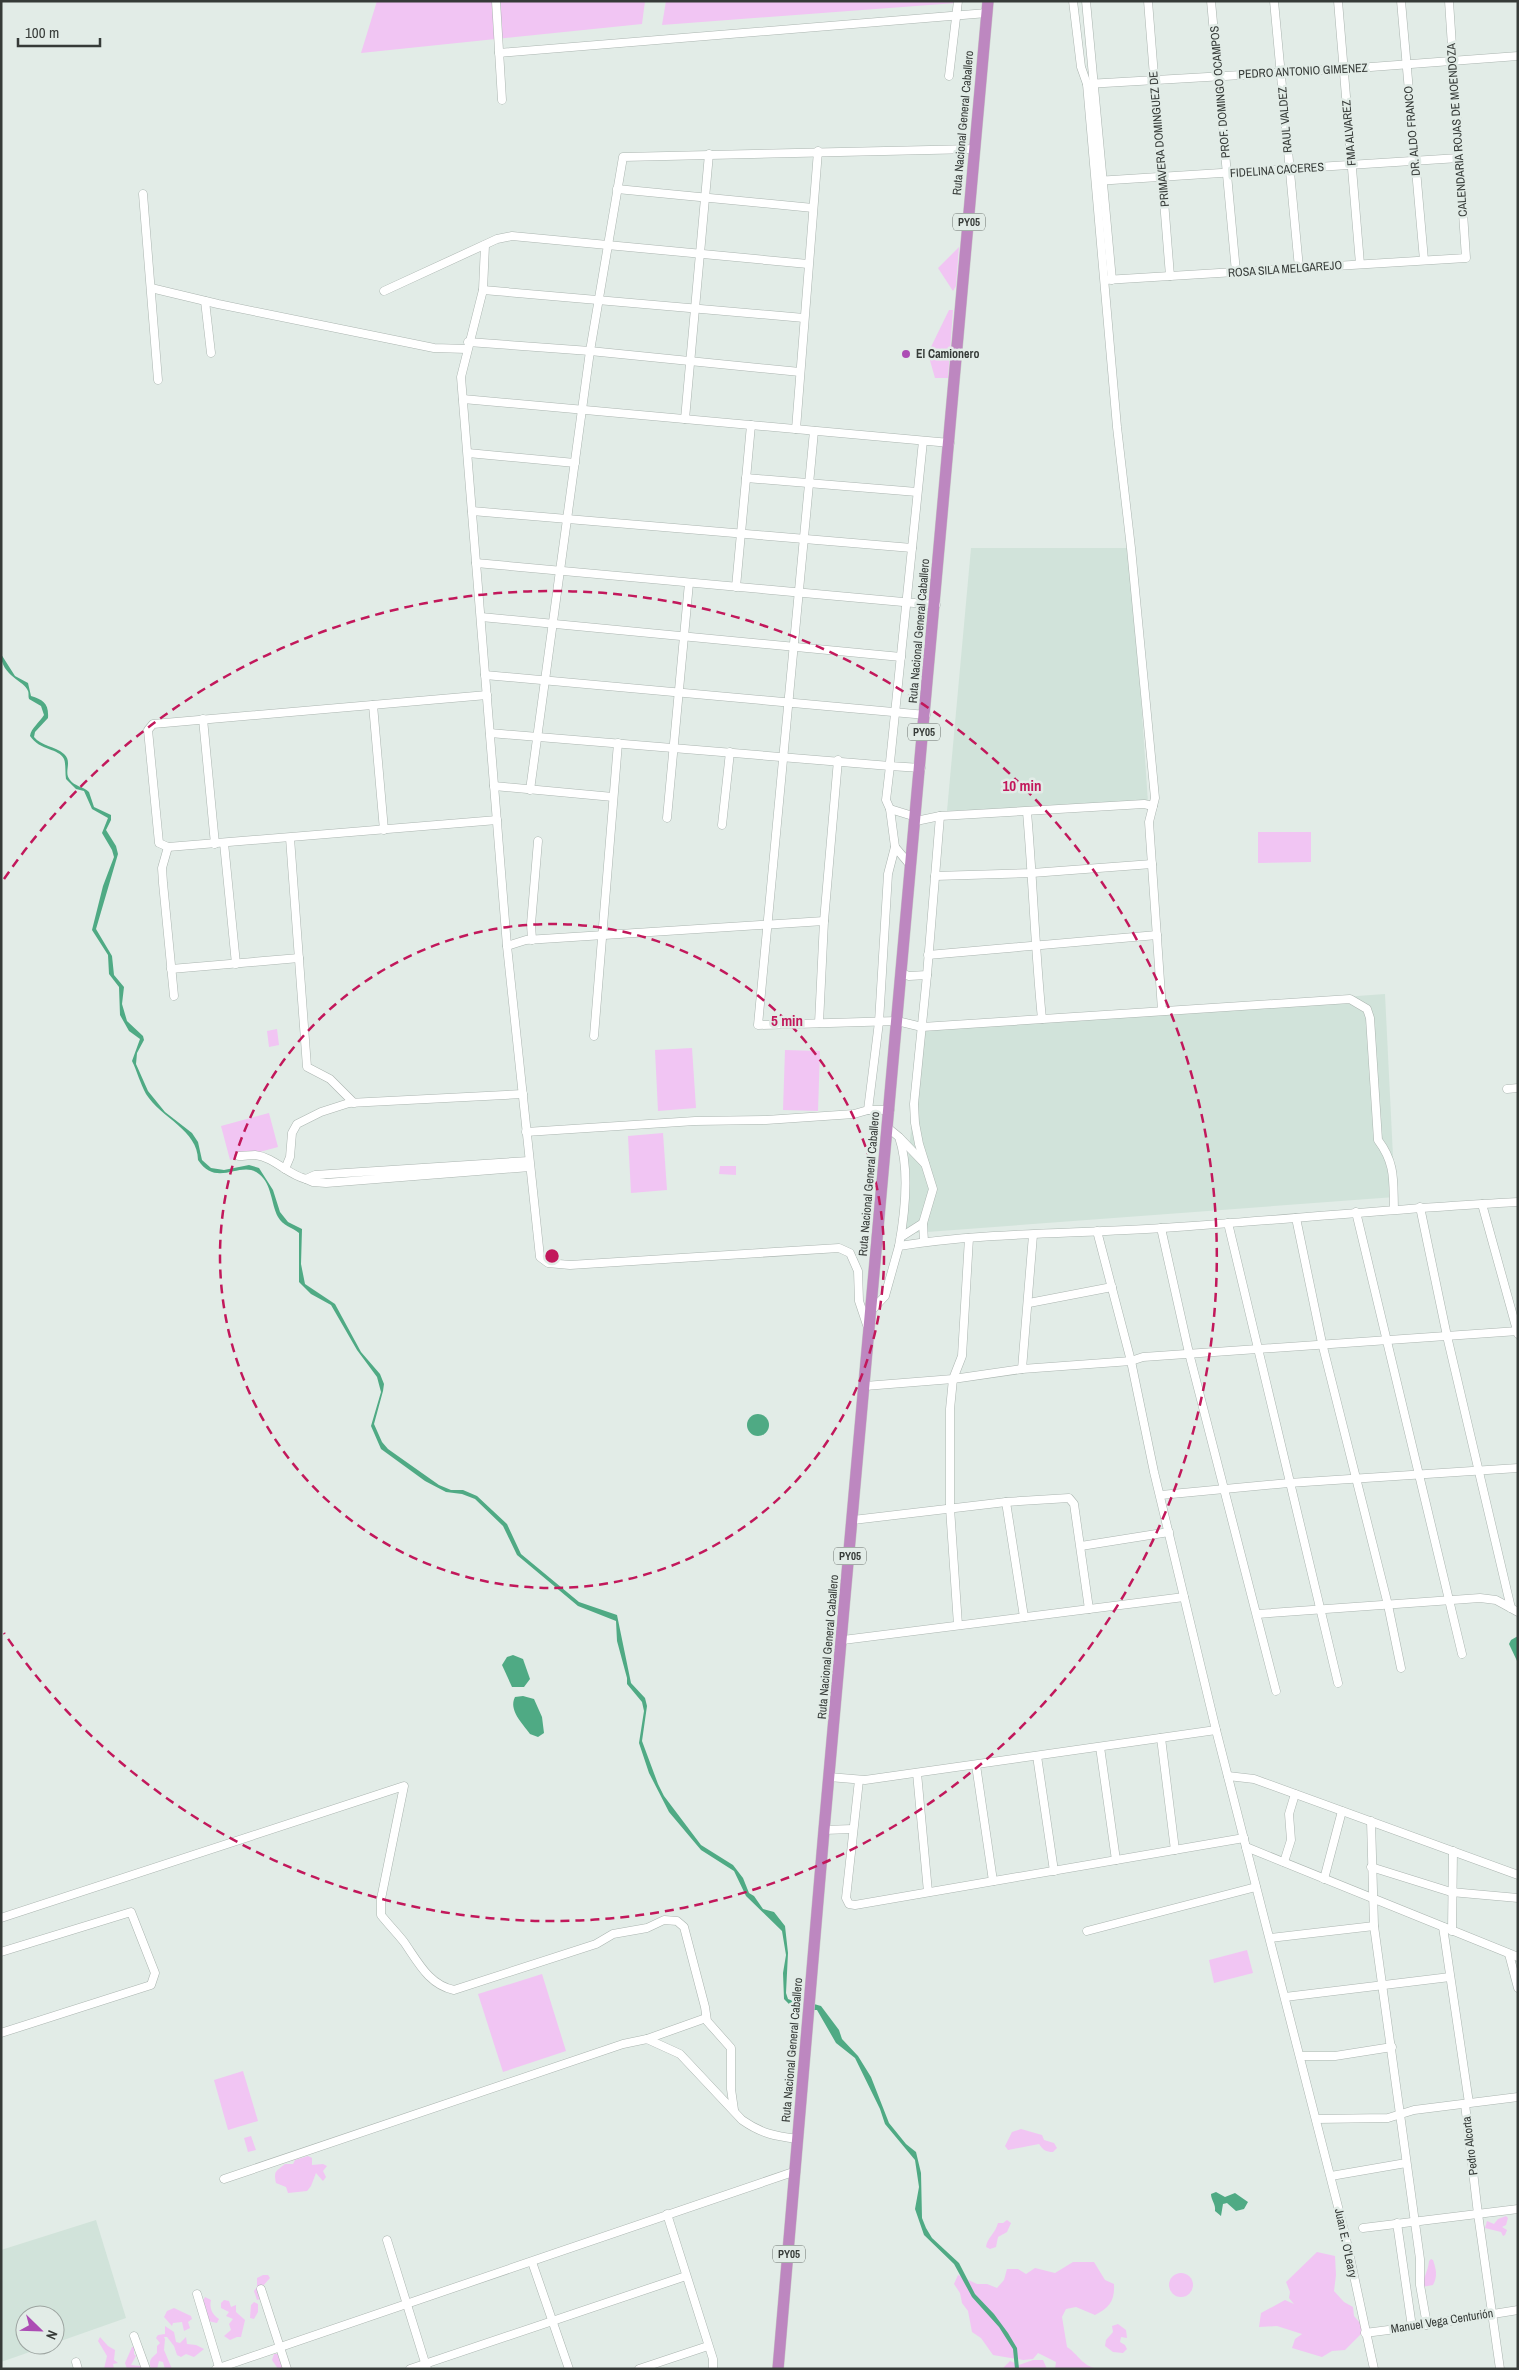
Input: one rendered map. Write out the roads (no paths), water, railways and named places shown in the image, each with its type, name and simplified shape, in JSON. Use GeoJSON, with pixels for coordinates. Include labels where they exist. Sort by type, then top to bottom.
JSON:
{"type":"FeatureCollection","features":[{"type":"Feature","properties":{"kind":"highway","name":"Ruta Nacional General Caballero"},"geometry":{"type":"LineString","coordinates":[[778,2369],[824,1830],[843,1640],[901,973],[936,606],[988,1]]}},
{"type":"Feature","properties":{"kind":"street"},"geometry":{"type":"LineString","coordinates":[[496,1],[502,100]]}},
{"type":"Feature","properties":{"kind":"street"},"geometry":{"type":"LineString","coordinates":[[949,76],[958,1]]}},
{"type":"Feature","properties":{"kind":"street"},"geometry":{"type":"LineString","coordinates":[[1072,1],[1080,67],[1091,84]]}},
{"type":"Feature","properties":{"kind":"street"},"geometry":{"type":"LineString","coordinates":[[1086,1],[1091,84],[1108,280],[1117,427],[1132,557],[1155,798],[1149,822],[1162,1010]]}},
{"type":"Feature","properties":{"kind":"street","name":"PRIMAVERA DOMINGUEZ DE"},"geometry":{"type":"LineString","coordinates":[[1148,1],[1170,276]]}},
{"type":"Feature","properties":{"kind":"street","name":"PROF. DOMINGO OCAMPOS"},"geometry":{"type":"LineString","coordinates":[[1211,1],[1236,272]]}},
{"type":"Feature","properties":{"kind":"street","name":"RAUL VALDEZ"},"geometry":{"type":"LineString","coordinates":[[1274,1],[1299,268]]}},
{"type":"Feature","properties":{"kind":"street","name":"FMA ALVAREZ"},"geometry":{"type":"LineString","coordinates":[[1338,1],[1360,264]]}},
{"type":"Feature","properties":{"kind":"street","name":"DR. ALDO FRANCO"},"geometry":{"type":"LineString","coordinates":[[1401,1],[1424,260]]}},
{"type":"Feature","properties":{"kind":"street","name":"CALENDARIA ROJAS DE MOENDOZA"},"geometry":{"type":"LineString","coordinates":[[1449,1],[1466,258]]}},
{"type":"Feature","properties":{"kind":"street"},"geometry":{"type":"LineString","coordinates":[[499,53],[987,13]]}},
{"type":"Feature","properties":{"kind":"street","name":"PEDRO ANTONIO GIMENEZ"},"geometry":{"type":"LineString","coordinates":[[1091,84],[1344,69],[1518,56]]}},
{"type":"Feature","properties":{"kind":"street"},"geometry":{"type":"LineString","coordinates":[[530,790],[590,351],[622,157],[818,151],[974,149]]}},
{"type":"Feature","properties":{"kind":"street"},"geometry":{"type":"LineString","coordinates":[[796,429],[818,151]]}},
{"type":"Feature","properties":{"kind":"street"},"geometry":{"type":"LineString","coordinates":[[685,419],[708,154]]}},
{"type":"Feature","properties":{"kind":"street","name":"FIDELINA CACERES"},"geometry":{"type":"LineString","coordinates":[[1099,181],[1459,158]]}},
{"type":"Feature","properties":{"kind":"street"},"geometry":{"type":"LineString","coordinates":[[617,189],[704,199],[813,208]]}},
{"type":"Feature","properties":{"kind":"street"},"geometry":{"type":"LineString","coordinates":[[143,194],[158,380]]}},
{"type":"Feature","properties":{"kind":"street"},"geometry":{"type":"LineString","coordinates":[[384,291],[485,245],[512,236],[808,264]]}},
{"type":"Feature","properties":{"kind":"street"},"geometry":{"type":"LineString","coordinates":[[485,245],[483,290],[460,377],[468,453],[507,946],[540,1257],[548,1263],[570,1265],[839,1248],[850,1253],[858,1271],[860,1301],[869,1334]]}},
{"type":"Feature","properties":{"kind":"street","name":"ROSA SILA MELGAREJO"},"geometry":{"type":"LineString","coordinates":[[1108,280],[1466,258]]}},
{"type":"Feature","properties":{"kind":"street"},"geometry":{"type":"LineString","coordinates":[[151,288],[205,301],[434,348],[467,345],[590,351],[800,372]]}},
{"type":"Feature","properties":{"kind":"street"},"geometry":{"type":"LineString","coordinates":[[483,290],[804,318]]}},
{"type":"Feature","properties":{"kind":"street"},"geometry":{"type":"LineString","coordinates":[[205,301],[211,353]]}},
{"type":"Feature","properties":{"kind":"street"},"geometry":{"type":"LineString","coordinates":[[463,399],[950,443]]}},
{"type":"Feature","properties":{"kind":"street"},"geometry":{"type":"LineString","coordinates":[[736,587],[750,425]]}},
{"type":"Feature","properties":{"kind":"street"},"geometry":{"type":"LineString","coordinates":[[814,431],[790,703],[776,822],[758,1025],[897,1021],[922,1028],[1350,998],[1359,1002],[1367,1010],[1370,1018],[1378,1140],[1387,1152],[1393,1167],[1394,1209]]}},
{"type":"Feature","properties":{"kind":"street"},"geometry":{"type":"LineString","coordinates":[[868,1110],[879,1022],[888,874],[895,847],[890,810],[886,800],[923,441]]}},
{"type":"Feature","properties":{"kind":"street"},"geometry":{"type":"LineString","coordinates":[[468,453],[575,464]]}},
{"type":"Feature","properties":{"kind":"street"},"geometry":{"type":"LineString","coordinates":[[746,478],[918,492]]}},
{"type":"Feature","properties":{"kind":"street"},"geometry":{"type":"LineString","coordinates":[[472,511],[912,548]]}},
{"type":"Feature","properties":{"kind":"street"},"geometry":{"type":"LineString","coordinates":[[476,563],[936,606]]}},
{"type":"Feature","properties":{"kind":"street"},"geometry":{"type":"LineString","coordinates":[[667,818],[672,747],[689,583]]}},
{"type":"Feature","properties":{"kind":"street"},"geometry":{"type":"LineString","coordinates":[[481,618],[901,657]]}},
{"type":"Feature","properties":{"kind":"street"},"geometry":{"type":"LineString","coordinates":[[485,675],[926,715]]}},
{"type":"Feature","properties":{"kind":"street"},"geometry":{"type":"LineString","coordinates":[[487,695],[154,724],[148,730],[159,843],[168,848],[497,820]]}},
{"type":"Feature","properties":{"kind":"street"},"geometry":{"type":"LineString","coordinates":[[373,705],[384,830]]}},
{"type":"Feature","properties":{"kind":"street"},"geometry":{"type":"LineString","coordinates":[[203,720],[215,844]]}},
{"type":"Feature","properties":{"kind":"street"},"geometry":{"type":"LineString","coordinates":[[490,733],[921,768]]}},
{"type":"Feature","properties":{"kind":"street"},"geometry":{"type":"LineString","coordinates":[[594,1036],[618,743]]}},
{"type":"Feature","properties":{"kind":"street"},"geometry":{"type":"LineString","coordinates":[[722,825],[730,752]]}},
{"type":"Feature","properties":{"kind":"street"},"geometry":{"type":"LineString","coordinates":[[819,1023],[824,921],[838,760]]}},
{"type":"Feature","properties":{"kind":"street"},"geometry":{"type":"LineString","coordinates":[[494,786],[613,797]]}},
{"type":"Feature","properties":{"kind":"street"},"geometry":{"type":"LineString","coordinates":[[890,810],[916,819],[1144,804],[1154,806]]}},
{"type":"Feature","properties":{"kind":"street"},"geometry":{"type":"LineString","coordinates":[[1027,812],[1035,945],[1042,1019]]}},
{"type":"Feature","properties":{"kind":"street"},"geometry":{"type":"LineString","coordinates":[[924,1242],[923,1223],[933,1189],[915,1123],[940,816]]}},
{"type":"Feature","properties":{"kind":"street"},"geometry":{"type":"LineString","coordinates":[[290,838],[307,1067],[310,1071],[330,1079],[354,1103]]}},
{"type":"Feature","properties":{"kind":"street"},"geometry":{"type":"LineString","coordinates":[[532,940],[530,924],[538,841]]}},
{"type":"Feature","properties":{"kind":"street"},"geometry":{"type":"LineString","coordinates":[[224,843],[236,964]]}},
{"type":"Feature","properties":{"kind":"street"},"geometry":{"type":"LineString","coordinates":[[895,847],[912,867]]}},
{"type":"Feature","properties":{"kind":"street"},"geometry":{"type":"LineString","coordinates":[[168,848],[162,876],[174,996]]}},
{"type":"Feature","properties":{"kind":"street"},"geometry":{"type":"LineString","coordinates":[[935,876],[1032,873],[1152,864]]}},
{"type":"Feature","properties":{"kind":"street"},"geometry":{"type":"LineString","coordinates":[[507,946],[532,940],[768,923],[824,921]]}},
{"type":"Feature","properties":{"kind":"street"},"geometry":{"type":"LineString","coordinates":[[928,954],[1157,935]]}},
{"type":"Feature","properties":{"kind":"street"},"geometry":{"type":"LineString","coordinates":[[171,969],[298,958]]}},
{"type":"Feature","properties":{"kind":"street"},"geometry":{"type":"LineString","coordinates":[[901,973],[909,976],[927,975]]}},
{"type":"Feature","properties":{"kind":"street"},"geometry":{"type":"LineString","coordinates":[[1507,1089],[1518,1088]]}},
{"type":"Feature","properties":{"kind":"street"},"geometry":{"type":"LineString","coordinates":[[285,1169],[290,1157],[292,1133],[297,1124],[321,1112],[354,1103],[522,1094]]}},
{"type":"Feature","properties":{"kind":"street"},"geometry":{"type":"LineString","coordinates":[[526,1132],[695,1121],[766,1120],[854,1114],[868,1110],[890,1110]]}},
{"type":"Feature","properties":{"kind":"street"},"geometry":{"type":"LineString","coordinates":[[888,1128],[926,1165]]}},
{"type":"Feature","properties":{"kind":"street"},"geometry":{"type":"LineString","coordinates":[[871,1312],[885,1296],[899,1246],[904,1198],[904,1168],[899,1137]]}},
{"type":"Feature","properties":{"kind":"street"},"geometry":{"type":"LineString","coordinates":[[239,1156],[256,1155],[285,1169],[296,1177],[306,1179],[315,1176],[530,1164]]}},
{"type":"Feature","properties":{"kind":"street"},"geometry":{"type":"LineString","coordinates":[[899,1246],[969,1238],[1161,1228],[1420,1207],[1518,1202]]}},
{"type":"Feature","properties":{"kind":"street"},"geometry":{"type":"LineString","coordinates":[[866,1386],[953,1379],[1022,1369],[1131,1361],[1143,1356],[1322,1343],[1518,1332],[1482,1204]]}},
{"type":"Feature","properties":{"kind":"street"},"geometry":{"type":"LineString","coordinates":[[1420,1207],[1447,1336],[1514,1610]]}},
{"type":"Feature","properties":{"kind":"street"},"geometry":{"type":"LineString","coordinates":[[1356,1212],[1451,1599],[1462,1654]]}},
{"type":"Feature","properties":{"kind":"street"},"geometry":{"type":"LineString","coordinates":[[1296,1218],[1322,1343],[1388,1605],[1401,1668]]}},
{"type":"Feature","properties":{"kind":"street"},"geometry":{"type":"LineString","coordinates":[[900,1237],[923,1223]]}},
{"type":"Feature","properties":{"kind":"street"},"geometry":{"type":"LineString","coordinates":[[1228,1223],[1338,1683]]}},
{"type":"Feature","properties":{"kind":"street"},"geometry":{"type":"LineString","coordinates":[[1161,1228],[1189,1353],[1276,1691]]}},
{"type":"Feature","properties":{"kind":"street","name":"Juan E. O'Leary"},"geometry":{"type":"LineString","coordinates":[[1097,1231],[1131,1361],[1216,1730],[1346,2234],[1374,2369]]}},
{"type":"Feature","properties":{"kind":"street"},"geometry":{"type":"LineString","coordinates":[[1022,1369],[1029,1303],[1033,1234]]}},
{"type":"Feature","properties":{"kind":"street"},"geometry":{"type":"LineString","coordinates":[[958,1626],[950,1508],[950,1409],[953,1379],[962,1356],[969,1238]]}},
{"type":"Feature","properties":{"kind":"street"},"geometry":{"type":"LineString","coordinates":[[1029,1303],[1112,1288]]}},
{"type":"Feature","properties":{"kind":"street"},"geometry":{"type":"LineString","coordinates":[[1161,1495],[1355,1478],[1518,1468]]}},
{"type":"Feature","properties":{"kind":"street"},"geometry":{"type":"LineString","coordinates":[[853,1520],[1006,1502],[1068,1498],[1074,1504],[1089,1609]]}},
{"type":"Feature","properties":{"kind":"street"},"geometry":{"type":"LineString","coordinates":[[1006,1502],[1024,1617]]}},
{"type":"Feature","properties":{"kind":"street"},"geometry":{"type":"LineString","coordinates":[[1081,1546],[1169,1532]]}},
{"type":"Feature","properties":{"kind":"street"},"geometry":{"type":"LineString","coordinates":[[843,1640],[1184,1597]]}},
{"type":"Feature","properties":{"kind":"street"},"geometry":{"type":"LineString","coordinates":[[1256,1614],[1480,1598],[1496,1600],[1514,1610]]}},
{"type":"Feature","properties":{"kind":"street"},"geometry":{"type":"LineString","coordinates":[[829,1777],[859,1780],[917,1773],[1216,1730]]}},
{"type":"Feature","properties":{"kind":"street"},"geometry":{"type":"LineString","coordinates":[[1161,1738],[1175,1850]]}},
{"type":"Feature","properties":{"kind":"street"},"geometry":{"type":"LineString","coordinates":[[1100,1747],[1116,1860]]}},
{"type":"Feature","properties":{"kind":"street"},"geometry":{"type":"LineString","coordinates":[[1037,1756],[1054,1871]]}},
{"type":"Feature","properties":{"kind":"street"},"geometry":{"type":"LineString","coordinates":[[976,1764],[992,1881]]}},
{"type":"Feature","properties":{"kind":"street"},"geometry":{"type":"LineString","coordinates":[[917,1773],[928,1892]]}},
{"type":"Feature","properties":{"kind":"street"},"geometry":{"type":"LineString","coordinates":[[1228,1776],[1254,1779],[1518,1875]]}},
{"type":"Feature","properties":{"kind":"street"},"geometry":{"type":"LineString","coordinates":[[859,1780],[846,1898],[849,1904],[855,1905],[1244,1838]]}},
{"type":"Feature","properties":{"kind":"street"},"geometry":{"type":"LineString","coordinates":[[1,1918],[404,1786],[381,1899],[381,1915],[403,1940],[422,1968],[440,1987],[454,1990],[596,1944],[613,1934],[647,1928],[664,1920],[676,1921],[684,1926],[707,2021],[731,2048],[731,2089],[734,2110]]}},
{"type":"Feature","properties":{"kind":"street"},"geometry":{"type":"LineString","coordinates":[[1284,1862],[1291,1840],[1289,1814],[1295,1794]]}},
{"type":"Feature","properties":{"kind":"street"},"geometry":{"type":"LineString","coordinates":[[1324,1879],[1342,1811]]}},
{"type":"Feature","properties":{"kind":"street"},"geometry":{"type":"LineString","coordinates":[[1371,1822],[1374,1926],[1384,1986],[1420,2259],[1420,2285],[1428,2325]]}},
{"type":"Feature","properties":{"kind":"street"},"geometry":{"type":"LineString","coordinates":[[824,1830],[853,1829]]}},
{"type":"Feature","properties":{"kind":"street"},"geometry":{"type":"LineString","coordinates":[[1246,1847],[1518,1957]]}},
{"type":"Feature","properties":{"kind":"street"},"geometry":{"type":"LineString","coordinates":[[1452,1931],[1453,1851]]}},
{"type":"Feature","properties":{"kind":"street"},"geometry":{"type":"LineString","coordinates":[[1371,1866],[1451,1892],[1518,1898]]}},
{"type":"Feature","properties":{"kind":"street"},"geometry":{"type":"LineString","coordinates":[[1087,1931],[1256,1887]]}},
{"type":"Feature","properties":{"kind":"street"},"geometry":{"type":"LineString","coordinates":[[1,1952],[131,1912],[155,1973],[151,1985],[1,2033]]}},
{"type":"Feature","properties":{"kind":"street"},"geometry":{"type":"LineString","coordinates":[[1270,1938],[1374,1926]]}},
{"type":"Feature","properties":{"kind":"street","name":"Pedro Alcorta"},"geometry":{"type":"LineString","coordinates":[[1443,1927],[1469,2103],[1465,2104],[1478,2214],[1500,2369]]}},
{"type":"Feature","properties":{"kind":"street"},"geometry":{"type":"LineString","coordinates":[[1509,1954],[1518,1988]]}},
{"type":"Feature","properties":{"kind":"street"},"geometry":{"type":"LineString","coordinates":[[1286,1997],[1450,1978]]}},
{"type":"Feature","properties":{"kind":"street"},"geometry":{"type":"LineString","coordinates":[[224,2179],[623,2044],[647,2039],[706,2018]]}},
{"type":"Feature","properties":{"kind":"street"},"geometry":{"type":"LineString","coordinates":[[647,2039],[680,2054],[742,2120],[760,2133],[798,2139]]}},
{"type":"Feature","properties":{"kind":"street"},"geometry":{"type":"LineString","coordinates":[[1300,2056],[1335,2056],[1392,2047]]}},
{"type":"Feature","properties":{"kind":"street"},"geometry":{"type":"LineString","coordinates":[[1316,2119],[1388,2118],[1401,2116],[1414,2110],[1518,2097]]}},
{"type":"Feature","properties":{"kind":"street"},"geometry":{"type":"LineString","coordinates":[[1331,2176],[1406,2163]]}},
{"type":"Feature","properties":{"kind":"street"},"geometry":{"type":"LineString","coordinates":[[197,2294],[218,2368],[796,2171]]}},
{"type":"Feature","properties":{"kind":"street"},"geometry":{"type":"LineString","coordinates":[[1363,2228],[1518,2209]]}},
{"type":"Feature","properties":{"kind":"street"},"geometry":{"type":"LineString","coordinates":[[667,2214],[708,2346],[713,2369]]}},
{"type":"Feature","properties":{"kind":"street"},"geometry":{"type":"LineString","coordinates":[[1397,2224],[1412,2327]]}},
{"type":"Feature","properties":{"kind":"street"},"geometry":{"type":"LineString","coordinates":[[388,2240],[426,2366]]}},
{"type":"Feature","properties":{"kind":"street"},"geometry":{"type":"LineString","coordinates":[[532,2262],[569,2369]]}},
{"type":"Feature","properties":{"kind":"street"},"geometry":{"type":"LineString","coordinates":[[410,2369],[426,2366],[686,2276]]}},
{"type":"Feature","properties":{"kind":"street"},"geometry":{"type":"LineString","coordinates":[[261,2289],[287,2369]]}},
{"type":"Feature","properties":{"kind":"street","name":"Manuel Vega Centurión"},"geometry":{"type":"LineString","coordinates":[[1366,2333],[1518,2310]]}},
{"type":"Feature","properties":{"kind":"street"},"geometry":{"type":"LineString","coordinates":[[134,2336],[146,2369]]}},
{"type":"Feature","properties":{"kind":"street"},"geometry":{"type":"LineString","coordinates":[[640,2369],[708,2346]]}},
{"type":"Feature","properties":{"kind":"place","name":"El Camionero"},"geometry":{"type":"Point","coordinates":[906,354]}}]}
